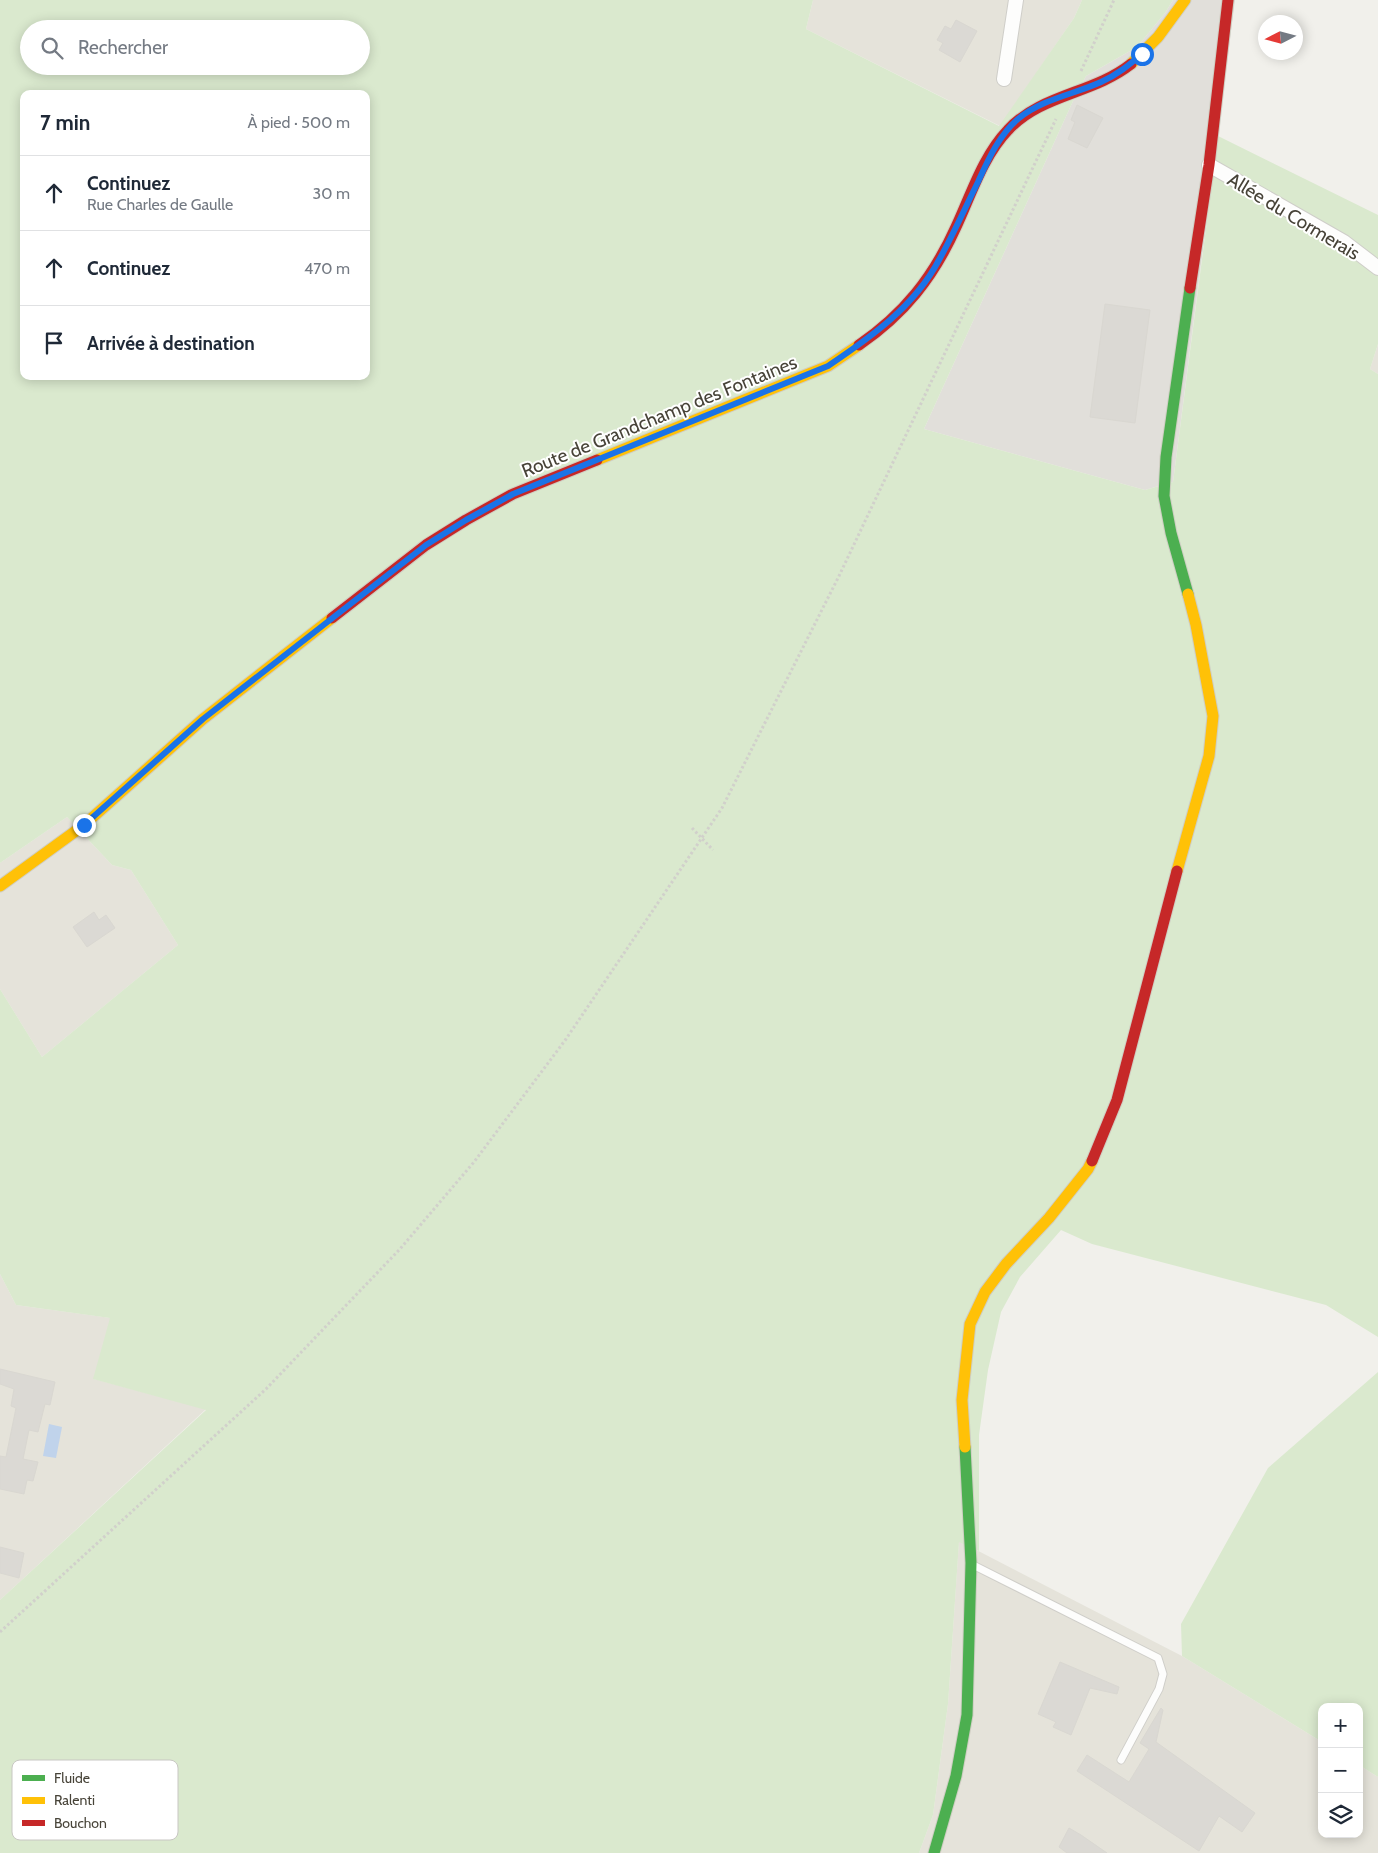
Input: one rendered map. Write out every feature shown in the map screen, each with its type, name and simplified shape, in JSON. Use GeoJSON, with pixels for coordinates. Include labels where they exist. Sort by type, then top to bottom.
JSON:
{"type":"FeatureCollection","features":[{"type":"Feature","properties":{"kind":"street"},"geometry":{"type":"LineString","coordinates":[[1004,79],[1016,0]]}},
{"type":"Feature","properties":{"kind":"street","name":"Route de Grandchamp des Fontaines"},"geometry":{"type":"LineString","coordinates":[[0,886],[84,825],[203,719],[426,545],[513,494],[828,366],[872,337],[909,303],[938,262],[989,158],[1002,137],[1019,118],[1039,106],[1101,82],[1127,67],[1156,40],[1185,0]]}},
{"type":"Feature","properties":{"kind":"street"},"geometry":{"type":"LineString","coordinates":[[934,1853],[956,1776],[967,1715],[970,1563],[962,1400],[970,1324],[985,1292],[1006,1264],[1049,1218],[1088,1169],[1114,1109],[1194,806],[1210,756],[1213,716],[1196,625],[1171,533],[1164,496],[1166,457],[1180,351],[1209,165],[1228,0]]}},
{"type":"Feature","properties":{"kind":"street","name":"Allée du Cormerais"},"geometry":{"type":"LineString","coordinates":[[1209,165],[1344,242],[1378,268]]}},
{"type":"Feature","properties":{"kind":"lane"},"geometry":{"type":"LineString","coordinates":[[970,1563],[1158,1658],[1163,1674],[1159,1689],[1121,1760]]}},
{"type":"Feature","properties":{"kind":"path"},"geometry":{"type":"LineString","coordinates":[[1065,96],[1114,0]]}},
{"type":"Feature","properties":{"kind":"path"},"geometry":{"type":"LineString","coordinates":[[0,1632],[266,1390],[400,1249],[474,1162],[566,1039],[722,808],[839,576],[1057,116]]}},
{"type":"Feature","properties":{"kind":"path"},"geometry":{"type":"LineString","coordinates":[[692,828],[713,850]]}},
{"type":"Feature","properties":{"kind":"shaded area"},"geometry":{"type":"Polygon","coordinates":[[[813,0],[1082,0],[1074,18],[1000,126],[806,29],[813,0]]]}},
{"type":"Feature","properties":{"kind":"shaded area"},"geometry":{"type":"Polygon","coordinates":[[[1173,0],[1235,0],[1173,482],[1145,490],[924,429],[1086,76],[1137,47],[1165,13],[1173,0]]]}},
{"type":"Feature","properties":{"kind":"shaded area"},"geometry":{"type":"Polygon","coordinates":[[[1378,344],[1378,374],[1370,369],[1378,344]]]}},
{"type":"Feature","properties":{"kind":"shaded area"},"geometry":{"type":"Polygon","coordinates":[[[67,817],[112,865],[131,870],[178,945],[42,1057],[0,989],[0,863],[67,817]]]}},
{"type":"Feature","properties":{"kind":"shaded area"},"geometry":{"type":"Polygon","coordinates":[[[0,1274],[16,1305],[111,1318],[94,1379],[206,1409],[0,1600],[0,1274]]]}},
{"type":"Feature","properties":{"kind":"shaded area"},"geometry":{"type":"Polygon","coordinates":[[[959,1541],[1182,1656],[1318,1740],[1318,1838],[1363,1838],[1363,1768],[1378,1777],[1378,1853],[919,1853],[933,1815],[948,1704],[959,1541]]]}},
{"type":"Feature","properties":{"kind":"green space"},"geometry":{"type":"Polygon","coordinates":[[[0,0],[813,0],[806,29],[999,126],[1074,18],[1082,0],[1173,0],[1165,13],[1137,47],[1086,76],[924,429],[1145,490],[1173,482],[1218,136],[1378,215],[1378,344],[1370,369],[1378,374],[1378,1337],[1326,1305],[1092,1244],[1061,1230],[1020,1277],[1001,1312],[988,1370],[979,1435],[979,1551],[959,1542],[948,1704],[933,1815],[919,1853],[0,1853],[0,1600],[206,1410],[93,1379],[110,1318],[16,1305],[0,1274],[0,989],[42,1057],[178,945],[131,870],[112,865],[67,817],[0,863],[0,0]]]}},
{"type":"Feature","properties":{"kind":"green space"},"geometry":{"type":"Polygon","coordinates":[[[1378,1372],[1378,1777],[1363,1768],[1363,1703],[1318,1703],[1318,1740],[1182,1656],[1181,1624],[1268,1468],[1378,1372]]]}},
{"type":"Feature","properties":{"kind":"water"},"geometry":{"type":"Polygon","coordinates":[[[49,1424],[62,1427],[56,1458],[43,1456],[49,1424]]]}},
{"type":"Feature","properties":{"kind":"building"},"geometry":{"type":"Polygon","coordinates":[[[956,20],[977,31],[960,62],[939,50],[943,43],[937,40],[945,26],[951,29],[956,20]]]}},
{"type":"Feature","properties":{"kind":"building"},"geometry":{"type":"Polygon","coordinates":[[[1077,105],[1103,118],[1087,148],[1068,139],[1075,122],[1071,120],[1077,105]]]}},
{"type":"Feature","properties":{"kind":"building"},"geometry":{"type":"Polygon","coordinates":[[[1105,304],[1150,310],[1135,423],[1090,417],[1105,304]]]}},
{"type":"Feature","properties":{"kind":"building"},"geometry":{"type":"Polygon","coordinates":[[[94,912],[99,920],[106,915],[115,928],[87,947],[73,927],[94,912]]]}},
{"type":"Feature","properties":{"kind":"building"},"geometry":{"type":"Polygon","coordinates":[[[0,1369],[55,1382],[50,1405],[45,1404],[38,1432],[29,1430],[23,1459],[38,1462],[33,1481],[27,1480],[24,1494],[0,1489],[0,1456],[6,1457],[16,1408],[11,1406],[14,1389],[0,1384],[0,1369]]]}},
{"type":"Feature","properties":{"kind":"building"},"geometry":{"type":"Polygon","coordinates":[[[0,1547],[24,1553],[19,1578],[0,1573],[0,1547]]]}},
{"type":"Feature","properties":{"kind":"building"},"geometry":{"type":"Polygon","coordinates":[[[1060,1662],[1119,1687],[1117,1694],[1090,1688],[1071,1735],[1053,1727],[1056,1722],[1038,1714],[1060,1662]]]}},
{"type":"Feature","properties":{"kind":"building"},"geometry":{"type":"Polygon","coordinates":[[[1161,1708],[1163,1710],[1156,1742],[1255,1813],[1242,1832],[1219,1816],[1199,1851],[1077,1771],[1087,1755],[1129,1782],[1149,1749],[1140,1743],[1161,1708]]]}},
{"type":"Feature","properties":{"kind":"building"},"geometry":{"type":"Polygon","coordinates":[[[1069,1828],[1107,1853],[1067,1853],[1059,1847],[1069,1828]]]}},
{"type":"Feature","properties":{"kind":"traffic: fast"},"geometry":{"type":"LineString","coordinates":[[1188,594],[1171,533],[1164,496],[1166,457],[1190,288]]}},
{"type":"Feature","properties":{"kind":"traffic: fast"},"geometry":{"type":"LineString","coordinates":[[934,1853],[956,1776],[967,1715],[971,1563],[965,1447]]}},
{"type":"Feature","properties":{"kind":"traffic: slow"},"geometry":{"type":"LineString","coordinates":[[1131,64],[1158,37],[1185,0]]}},
{"type":"Feature","properties":{"kind":"traffic: slow"},"geometry":{"type":"LineString","coordinates":[[597,460],[828,366],[859,345]]}},
{"type":"Feature","properties":{"kind":"traffic: slow"},"geometry":{"type":"LineString","coordinates":[[1177,871],[1209,756],[1213,716],[1196,625],[1188,594]]}},
{"type":"Feature","properties":{"kind":"traffic: slow"},"geometry":{"type":"LineString","coordinates":[[0,886],[84,825],[203,719],[332,618]]}},
{"type":"Feature","properties":{"kind":"traffic: slow"},"geometry":{"type":"LineString","coordinates":[[965,1447],[962,1400],[970,1324],[985,1292],[1006,1264],[1049,1218],[1088,1169],[1092,1161]]}},
{"type":"Feature","properties":{"kind":"traffic: jam"},"geometry":{"type":"LineString","coordinates":[[1190,288],[1209,165],[1228,0]]}},
{"type":"Feature","properties":{"kind":"traffic: jam"},"geometry":{"type":"LineString","coordinates":[[859,345],[890,321],[916,294],[927,279],[947,245],[991,152],[1008,130],[1021,118],[1036,109],[1051,101],[1100,82],[1131,64]]}},
{"type":"Feature","properties":{"kind":"traffic: jam"},"geometry":{"type":"LineString","coordinates":[[332,618],[426,545],[466,520],[513,494],[597,460]]}},
{"type":"Feature","properties":{"kind":"traffic: jam"},"geometry":{"type":"LineString","coordinates":[[1092,1161],[1117,1100],[1177,871]]}},
{"type":"Feature","properties":{"kind":"route"},"geometry":{"type":"LineString","coordinates":[[84,825],[203,719],[253,679],[426,545],[466,520],[513,494],[778,388],[828,366],[872,337],[909,303],[938,262],[989,158],[1002,137],[1019,118],[1039,106],[1101,82],[1127,67],[1142,54]]}}]}
